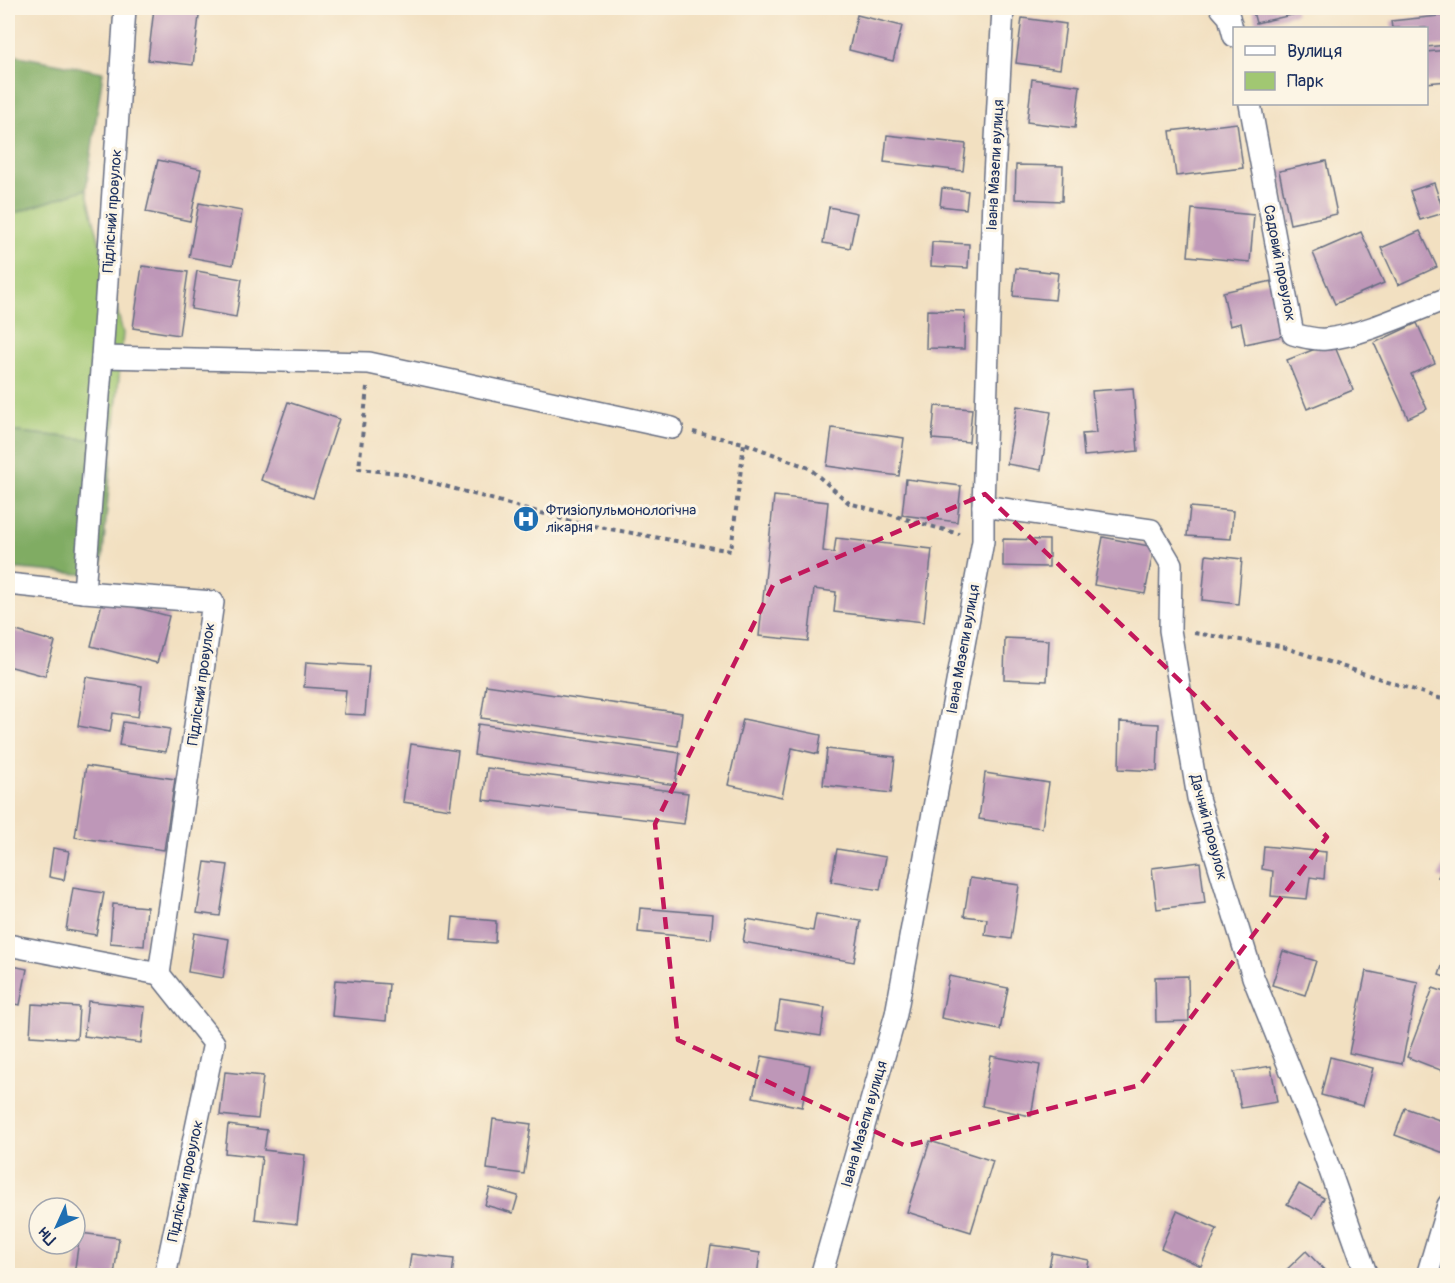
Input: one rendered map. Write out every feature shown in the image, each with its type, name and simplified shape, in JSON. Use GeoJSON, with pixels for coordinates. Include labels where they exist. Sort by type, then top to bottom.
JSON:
{"type":"FeatureCollection","features":[{"type":"Feature","properties":{"kind":"street","name":"Підлісний провулок"},"geometry":{"type":"LineString","coordinates":[[125,8],[84,592],[213,602],[159,974],[214,1042],[165,1275]]}},
{"type":"Feature","properties":{"kind":"street","name":"Івана Мазепи вулиця"},"geometry":{"type":"LineString","coordinates":[[821,1275],[896,1014],[983,541],[993,196],[1003,8]]}},
{"type":"Feature","properties":{"kind":"street"},"geometry":{"type":"LineString","coordinates":[[1221,8],[1229,17],[1233,32]]}},
{"type":"Feature","properties":{"kind":"street","name":"Садовий провулок"},"geometry":{"type":"LineString","coordinates":[[1250,105],[1293,334],[1310,339],[1327,339],[1354,333],[1448,298]]}},
{"type":"Feature","properties":{"kind":"street"},"geometry":{"type":"LineString","coordinates":[[102,357],[369,363],[672,428]]}},
{"type":"Feature","properties":{"kind":"street","name":"Дачний провулок"},"geometry":{"type":"LineString","coordinates":[[983,506],[1151,530],[1171,564],[1170,630],[1201,809],[1253,977],[1323,1151],[1367,1275]]}},
{"type":"Feature","properties":{"kind":"street"},"geometry":{"type":"LineString","coordinates":[[8,584],[84,592]]}},
{"type":"Feature","properties":{"kind":"street"},"geometry":{"type":"LineString","coordinates":[[8,945],[159,974]]}},
{"type":"Feature","properties":{"kind":"street"},"geometry":{"type":"LineString","coordinates":[[1427,1275],[1448,1205]]}},
{"type":"Feature","properties":{"kind":"path"},"geometry":{"type":"LineString","coordinates":[[369,363],[359,469],[398,473],[577,523],[730,551],[744,443]]}},
{"type":"Feature","properties":{"kind":"path"},"geometry":{"type":"LineString","coordinates":[[672,428],[744,443],[809,468],[849,503],[983,541]]}},
{"type":"Feature","properties":{"kind":"path"},"geometry":{"type":"LineString","coordinates":[[1170,630],[1280,646],[1448,701]]}},
{"type":"Feature","properties":{"kind":"highlighted area"},"geometry":{"type":"Polygon","coordinates":[[[985,494],[1202,702],[1327,837],[1140,1085],[906,1146],[678,1040],[655,824],[773,585],[985,494]]]}},
{"type":"Feature","properties":{"kind":"green space"},"geometry":{"type":"Polygon","coordinates":[[[8,54],[103,72],[86,189],[18,212],[8,213],[8,54]]]}},
{"type":"Feature","properties":{"kind":"green space"},"geometry":{"type":"Polygon","coordinates":[[[86,189],[123,333],[113,442],[8,431],[8,213],[18,212],[86,189]]]}},
{"type":"Feature","properties":{"kind":"green space"},"geometry":{"type":"Polygon","coordinates":[[[8,431],[113,442],[101,576],[8,568],[8,431]]]}},
{"type":"Feature","properties":{"kind":"building"},"geometry":{"type":"Polygon","coordinates":[[[154,8],[200,8],[193,65],[148,60],[154,8]]]}},
{"type":"Feature","properties":{"kind":"building"},"geometry":{"type":"Polygon","coordinates":[[[1252,8],[1294,8],[1296,14],[1256,23],[1252,8]]]}},
{"type":"Feature","properties":{"kind":"building"},"geometry":{"type":"Polygon","coordinates":[[[857,15],[902,26],[893,61],[849,50],[857,15]]]}},
{"type":"Feature","properties":{"kind":"building"},"geometry":{"type":"Polygon","coordinates":[[[1448,15],[1448,45],[1428,47],[1428,27],[1392,27],[1391,21],[1448,15]]]}},
{"type":"Feature","properties":{"kind":"building"},"geometry":{"type":"Polygon","coordinates":[[[1022,18],[1066,24],[1060,69],[1016,63],[1022,18]]]}},
{"type":"Feature","properties":{"kind":"building"},"geometry":{"type":"Polygon","coordinates":[[[1448,50],[1448,81],[1428,83],[1428,52],[1448,50]]]}},
{"type":"Feature","properties":{"kind":"building"},"geometry":{"type":"Polygon","coordinates":[[[1032,79],[1080,86],[1075,128],[1027,122],[1032,79]]]}},
{"type":"Feature","properties":{"kind":"building"},"geometry":{"type":"Polygon","coordinates":[[[1237,123],[1243,168],[1176,176],[1170,131],[1237,123]]]}},
{"type":"Feature","properties":{"kind":"building"},"geometry":{"type":"Polygon","coordinates":[[[887,135],[966,144],[963,171],[884,162],[887,135]]]}},
{"type":"Feature","properties":{"kind":"building"},"geometry":{"type":"Polygon","coordinates":[[[158,160],[201,169],[190,221],[146,212],[158,160]]]}},
{"type":"Feature","properties":{"kind":"building"},"geometry":{"type":"Polygon","coordinates":[[[1326,161],[1337,214],[1290,224],[1279,171],[1326,161]]]}},
{"type":"Feature","properties":{"kind":"building"},"geometry":{"type":"Polygon","coordinates":[[[1016,165],[1063,166],[1062,201],[1015,199],[1016,165]]]}},
{"type":"Feature","properties":{"kind":"building"},"geometry":{"type":"Polygon","coordinates":[[[1434,183],[1444,213],[1420,220],[1410,191],[1434,183]]]}},
{"type":"Feature","properties":{"kind":"building"},"geometry":{"type":"Polygon","coordinates":[[[942,188],[968,191],[966,209],[940,206],[942,188]]]}},
{"type":"Feature","properties":{"kind":"building"},"geometry":{"type":"Polygon","coordinates":[[[199,203],[242,211],[233,265],[189,257],[199,203]]]}},
{"type":"Feature","properties":{"kind":"building"},"geometry":{"type":"Polygon","coordinates":[[[829,207],[857,213],[850,248],[823,243],[829,207]]]}},
{"type":"Feature","properties":{"kind":"building"},"geometry":{"type":"Polygon","coordinates":[[[1192,209],[1254,215],[1250,262],[1188,256],[1192,209]]]}},
{"type":"Feature","properties":{"kind":"building"},"geometry":{"type":"Polygon","coordinates":[[[1420,231],[1437,267],[1398,285],[1381,248],[1420,231]]]}},
{"type":"Feature","properties":{"kind":"building"},"geometry":{"type":"Polygon","coordinates":[[[1361,232],[1384,283],[1335,304],[1313,253],[1361,232]]]}},
{"type":"Feature","properties":{"kind":"building"},"geometry":{"type":"Polygon","coordinates":[[[932,242],[969,244],[968,268],[931,266],[932,242]]]}},
{"type":"Feature","properties":{"kind":"building"},"geometry":{"type":"Polygon","coordinates":[[[142,266],[188,272],[179,335],[133,328],[142,266]]]}},
{"type":"Feature","properties":{"kind":"building"},"geometry":{"type":"Polygon","coordinates":[[[1016,268],[1058,273],[1055,300],[1013,296],[1016,268]]]}},
{"type":"Feature","properties":{"kind":"building"},"geometry":{"type":"Polygon","coordinates":[[[197,271],[242,279],[236,317],[191,309],[197,271]]]}},
{"type":"Feature","properties":{"kind":"building"},"geometry":{"type":"Polygon","coordinates":[[[1272,281],[1283,336],[1245,344],[1241,323],[1230,326],[1223,292],[1272,281]]]}},
{"type":"Feature","properties":{"kind":"building"},"geometry":{"type":"Polygon","coordinates":[[[927,310],[965,311],[964,349],[926,348],[927,310]]]}},
{"type":"Feature","properties":{"kind":"building"},"geometry":{"type":"Polygon","coordinates":[[[1417,323],[1435,363],[1411,374],[1427,409],[1408,418],[1374,343],[1417,323]]]}},
{"type":"Feature","properties":{"kind":"building"},"geometry":{"type":"Polygon","coordinates":[[[1333,342],[1353,390],[1307,409],[1287,360],[1333,342]]]}},
{"type":"Feature","properties":{"kind":"building"},"geometry":{"type":"Polygon","coordinates":[[[1133,388],[1138,451],[1084,456],[1082,434],[1096,433],[1092,391],[1133,388]]]}},
{"type":"Feature","properties":{"kind":"building"},"geometry":{"type":"Polygon","coordinates":[[[288,402],[339,419],[313,498],[261,480],[288,402]]]}},
{"type":"Feature","properties":{"kind":"building"},"geometry":{"type":"Polygon","coordinates":[[[935,406],[972,409],[969,442],[932,439],[935,406]]]}},
{"type":"Feature","properties":{"kind":"building"},"geometry":{"type":"Polygon","coordinates":[[[1017,406],[1051,412],[1041,470],[1007,464],[1017,406]]]}},
{"type":"Feature","properties":{"kind":"building"},"geometry":{"type":"Polygon","coordinates":[[[832,428],[904,438],[899,476],[827,466],[832,428]]]}},
{"type":"Feature","properties":{"kind":"building"},"geometry":{"type":"Polygon","coordinates":[[[906,479],[961,486],[957,522],[902,515],[906,479]]]}},
{"type":"Feature","properties":{"kind":"building"},"geometry":{"type":"Polygon","coordinates":[[[774,496],[828,502],[823,551],[834,553],[836,538],[932,549],[924,622],[834,612],[836,592],[814,589],[808,641],[759,636],[774,496]]]}},
{"type":"Feature","properties":{"kind":"building"},"geometry":{"type":"Polygon","coordinates":[[[1190,507],[1233,511],[1231,539],[1187,536],[1190,507]]]}},
{"type":"Feature","properties":{"kind":"building"},"geometry":{"type":"Polygon","coordinates":[[[1103,537],[1154,547],[1145,594],[1094,585],[1103,537]]]}},
{"type":"Feature","properties":{"kind":"building"},"geometry":{"type":"Polygon","coordinates":[[[1003,539],[1049,540],[1049,567],[1003,566],[1003,539]]]}},
{"type":"Feature","properties":{"kind":"building"},"geometry":{"type":"Polygon","coordinates":[[[1206,555],[1242,559],[1238,604],[1202,600],[1206,555]]]}},
{"type":"Feature","properties":{"kind":"building"},"geometry":{"type":"Polygon","coordinates":[[[103,599],[169,616],[157,663],[91,646],[103,599]]]}},
{"type":"Feature","properties":{"kind":"building"},"geometry":{"type":"Polygon","coordinates":[[[13,630],[55,642],[45,676],[8,666],[8,648],[13,630]]]}},
{"type":"Feature","properties":{"kind":"building"},"geometry":{"type":"Polygon","coordinates":[[[1005,638],[1049,640],[1047,681],[1004,679],[1005,638]]]}},
{"type":"Feature","properties":{"kind":"building"},"geometry":{"type":"Polygon","coordinates":[[[306,662],[369,666],[365,715],[344,714],[346,690],[304,687],[306,662]]]}},
{"type":"Feature","properties":{"kind":"building"},"geometry":{"type":"Polygon","coordinates":[[[86,677],[142,686],[138,717],[113,713],[110,732],[78,726],[86,677]]]}},
{"type":"Feature","properties":{"kind":"building"},"geometry":{"type":"Polygon","coordinates":[[[486,685],[682,713],[678,746],[481,718],[486,685]]]}},
{"type":"Feature","properties":{"kind":"building"},"geometry":{"type":"Polygon","coordinates":[[[743,719],[821,735],[818,754],[792,748],[782,797],[728,785],[743,719]]]}},
{"type":"Feature","properties":{"kind":"building"},"geometry":{"type":"Polygon","coordinates":[[[123,722],[170,729],[166,752],[119,745],[123,722]]]}},
{"type":"Feature","properties":{"kind":"building"},"geometry":{"type":"Polygon","coordinates":[[[1120,722],[1159,724],[1157,771],[1119,769],[1120,722]]]}},
{"type":"Feature","properties":{"kind":"building"},"geometry":{"type":"Polygon","coordinates":[[[478,724],[680,753],[675,785],[474,755],[478,724]]]}},
{"type":"Feature","properties":{"kind":"building"},"geometry":{"type":"Polygon","coordinates":[[[411,744],[458,751],[450,809],[403,802],[411,744]]]}},
{"type":"Feature","properties":{"kind":"building"},"geometry":{"type":"Polygon","coordinates":[[[827,749],[895,757],[891,793],[823,785],[827,749]]]}},
{"type":"Feature","properties":{"kind":"building"},"geometry":{"type":"Polygon","coordinates":[[[86,766],[175,779],[164,850],[75,837],[86,766]]]}},
{"type":"Feature","properties":{"kind":"building"},"geometry":{"type":"Polygon","coordinates":[[[487,768],[688,793],[684,824],[483,800],[487,768]]]}},
{"type":"Feature","properties":{"kind":"building"},"geometry":{"type":"Polygon","coordinates":[[[985,773],[1049,783],[1042,828],[979,819],[985,773]]]}},
{"type":"Feature","properties":{"kind":"building"},"geometry":{"type":"Polygon","coordinates":[[[1264,846],[1326,852],[1324,879],[1310,877],[1307,899],[1271,896],[1273,871],[1262,869],[1264,846]]]}},
{"type":"Feature","properties":{"kind":"building"},"geometry":{"type":"Polygon","coordinates":[[[53,848],[69,851],[64,880],[49,877],[53,848]]]}},
{"type":"Feature","properties":{"kind":"building"},"geometry":{"type":"Polygon","coordinates":[[[837,849],[886,857],[880,890],[831,882],[837,849]]]}},
{"type":"Feature","properties":{"kind":"building"},"geometry":{"type":"Polygon","coordinates":[[[1448,857],[1448,881],[1438,877],[1448,857]]]}},
{"type":"Feature","properties":{"kind":"building"},"geometry":{"type":"Polygon","coordinates":[[[205,862],[228,865],[220,916],[197,913],[205,862]]]}},
{"type":"Feature","properties":{"kind":"building"},"geometry":{"type":"Polygon","coordinates":[[[1200,862],[1205,903],[1157,909],[1152,868],[1200,862]]]}},
{"type":"Feature","properties":{"kind":"building"},"geometry":{"type":"Polygon","coordinates":[[[970,878],[1019,885],[1011,939],[985,935],[987,919],[964,916],[970,878]]]}},
{"type":"Feature","properties":{"kind":"building"},"geometry":{"type":"Polygon","coordinates":[[[73,888],[104,893],[96,935],[66,930],[73,888]]]}},
{"type":"Feature","properties":{"kind":"building"},"geometry":{"type":"Polygon","coordinates":[[[113,904],[147,907],[144,946],[110,943],[113,904]]]}},
{"type":"Feature","properties":{"kind":"building"},"geometry":{"type":"Polygon","coordinates":[[[640,908],[713,914],[711,939],[638,932],[640,908]]]}},
{"type":"Feature","properties":{"kind":"building"},"geometry":{"type":"Polygon","coordinates":[[[816,914],[861,921],[854,962],[743,942],[747,919],[813,931],[816,914]]]}},
{"type":"Feature","properties":{"kind":"building"},"geometry":{"type":"Polygon","coordinates":[[[453,917],[496,921],[495,943],[451,940],[453,917]]]}},
{"type":"Feature","properties":{"kind":"building"},"geometry":{"type":"Polygon","coordinates":[[[194,933],[229,939],[223,978],[188,972],[194,933]]]}},
{"type":"Feature","properties":{"kind":"building"},"geometry":{"type":"Polygon","coordinates":[[[1283,951],[1316,961],[1305,995],[1272,985],[1283,951]]]}},
{"type":"Feature","properties":{"kind":"building"},"geometry":{"type":"Polygon","coordinates":[[[1448,951],[1448,978],[1439,975],[1448,951]]]}},
{"type":"Feature","properties":{"kind":"building"},"geometry":{"type":"Polygon","coordinates":[[[8,965],[27,969],[20,1005],[8,1003],[8,965]]]}},
{"type":"Feature","properties":{"kind":"building"},"geometry":{"type":"Polygon","coordinates":[[[1366,971],[1418,982],[1402,1064],[1349,1053],[1366,971]]]}},
{"type":"Feature","properties":{"kind":"building"},"geometry":{"type":"Polygon","coordinates":[[[949,976],[1008,988],[1000,1030],[941,1018],[949,976]]]}},
{"type":"Feature","properties":{"kind":"building"},"geometry":{"type":"Polygon","coordinates":[[[1188,976],[1189,1021],[1156,1022],[1155,977],[1188,976]]]}},
{"type":"Feature","properties":{"kind":"building"},"geometry":{"type":"Polygon","coordinates":[[[335,980],[389,984],[386,1021],[332,1016],[335,980]]]}},
{"type":"Feature","properties":{"kind":"building"},"geometry":{"type":"Polygon","coordinates":[[[1433,988],[1448,993],[1448,1073],[1407,1057],[1433,988]]]}},
{"type":"Feature","properties":{"kind":"building"},"geometry":{"type":"Polygon","coordinates":[[[88,1001],[145,1007],[141,1043],[84,1036],[88,1001]]]}},
{"type":"Feature","properties":{"kind":"building"},"geometry":{"type":"Polygon","coordinates":[[[780,1001],[825,1008],[821,1036],[776,1029],[780,1001]]]}},
{"type":"Feature","properties":{"kind":"building"},"geometry":{"type":"Polygon","coordinates":[[[32,1004],[79,1007],[77,1039],[30,1036],[32,1004]]]}},
{"type":"Feature","properties":{"kind":"building"},"geometry":{"type":"Polygon","coordinates":[[[762,1056],[810,1065],[802,1107],[753,1097],[762,1056]]]}},
{"type":"Feature","properties":{"kind":"building"},"geometry":{"type":"Polygon","coordinates":[[[991,1056],[1040,1065],[1031,1116],[982,1106],[991,1056]]]}},
{"type":"Feature","properties":{"kind":"building"},"geometry":{"type":"Polygon","coordinates":[[[1330,1057],[1373,1068],[1363,1106],[1321,1095],[1330,1057]]]}},
{"type":"Feature","properties":{"kind":"building"},"geometry":{"type":"Polygon","coordinates":[[[1271,1066],[1277,1102],[1241,1108],[1234,1072],[1271,1066]]]}},
{"type":"Feature","properties":{"kind":"building"},"geometry":{"type":"Polygon","coordinates":[[[225,1072],[263,1076],[258,1119],[220,1115],[225,1072]]]}},
{"type":"Feature","properties":{"kind":"building"},"geometry":{"type":"Polygon","coordinates":[[[1405,1108],[1448,1123],[1448,1144],[1444,1153],[1395,1135],[1405,1108]]]}},
{"type":"Feature","properties":{"kind":"building"},"geometry":{"type":"Polygon","coordinates":[[[493,1119],[531,1124],[524,1174],[487,1169],[493,1119]]]}},
{"type":"Feature","properties":{"kind":"building"},"geometry":{"type":"Polygon","coordinates":[[[228,1125],[267,1130],[264,1150],[305,1155],[297,1224],[255,1219],[262,1157],[225,1153],[228,1125]]]}},
{"type":"Feature","properties":{"kind":"building"},"geometry":{"type":"Polygon","coordinates":[[[930,1141],[993,1161],[971,1232],[907,1212],[930,1141]]]}},
{"type":"Feature","properties":{"kind":"building"},"geometry":{"type":"Polygon","coordinates":[[[1299,1184],[1324,1198],[1313,1218],[1287,1204],[1299,1184]]]}},
{"type":"Feature","properties":{"kind":"building"},"geometry":{"type":"Polygon","coordinates":[[[490,1188],[518,1196],[513,1213],[485,1205],[490,1188]]]}},
{"type":"Feature","properties":{"kind":"building"},"geometry":{"type":"Polygon","coordinates":[[[1177,1211],[1217,1229],[1201,1266],[1161,1248],[1177,1211]]]}},
{"type":"Feature","properties":{"kind":"building"},"geometry":{"type":"Polygon","coordinates":[[[87,1234],[119,1238],[114,1276],[74,1275],[77,1256],[87,1256],[87,1234]]]}},
{"type":"Feature","properties":{"kind":"building"},"geometry":{"type":"Polygon","coordinates":[[[711,1246],[760,1253],[757,1276],[706,1276],[711,1246]]]}},
{"type":"Feature","properties":{"kind":"building"},"geometry":{"type":"Polygon","coordinates":[[[1306,1251],[1330,1276],[1280,1276],[1306,1251]]]}},
{"type":"Feature","properties":{"kind":"building"},"geometry":{"type":"Polygon","coordinates":[[[1052,1253],[1089,1260],[1086,1276],[1047,1276],[1052,1253]]]}},
{"type":"Feature","properties":{"kind":"building"},"geometry":{"type":"Polygon","coordinates":[[[411,1254],[454,1259],[452,1276],[408,1276],[411,1254]]]}},
{"type":"Feature","properties":{"kind":"place","name":"Фтизіопульмонологічна лікарня"},"geometry":{"type":"Point","coordinates":[526,519]}}]}
